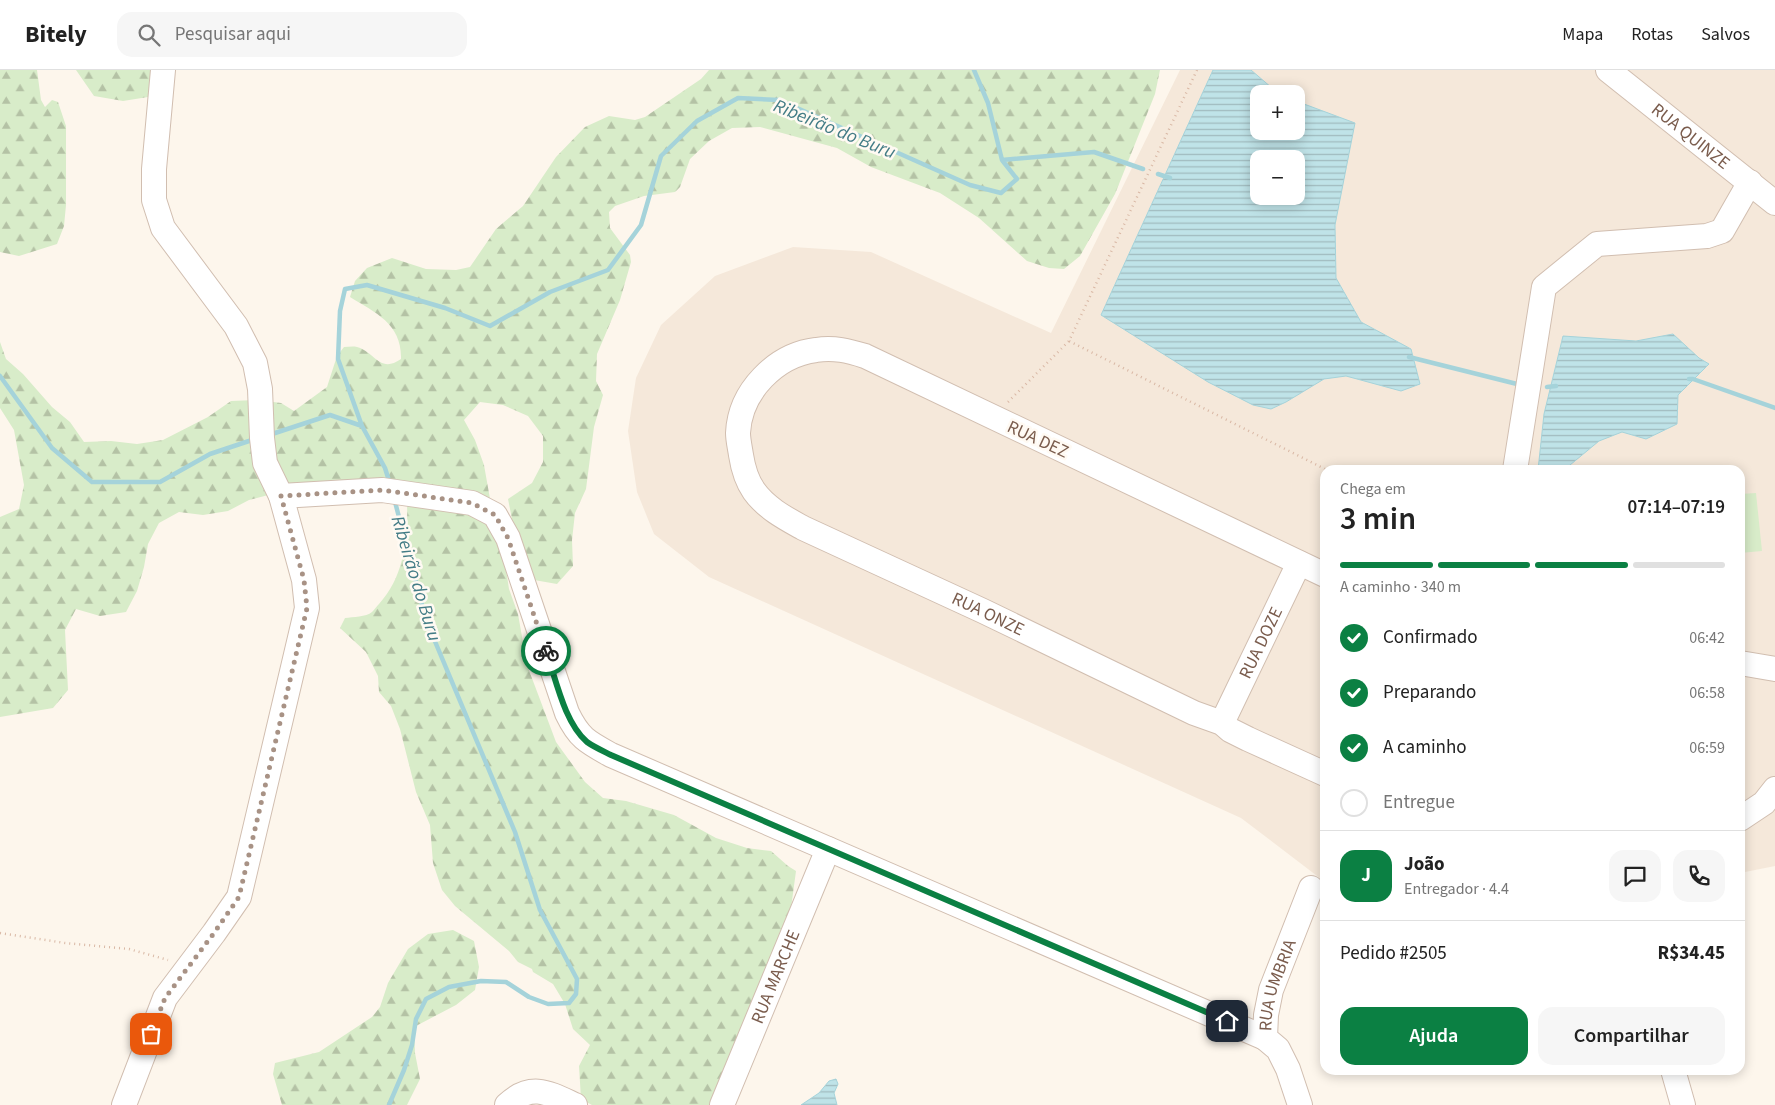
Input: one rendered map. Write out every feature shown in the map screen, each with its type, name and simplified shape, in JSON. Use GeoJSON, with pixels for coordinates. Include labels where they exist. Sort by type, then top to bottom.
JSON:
{"type":"FeatureCollection","features":[{"type":"Feature","properties":{"kind":"street"},"geometry":{"type":"LineString","coordinates":[[124,1105],[165,998],[239,897],[307,608],[304,580],[281,496],[265,463],[260,389],[255,363],[236,326],[163,228],[154,200],[154,169],[163,70]]}},
{"type":"Feature","properties":{"kind":"street","name":"RUA QUINZE"},"geometry":{"type":"LineString","coordinates":[[1608,70],[1775,202]]}},
{"type":"Feature","properties":{"kind":"street"},"geometry":{"type":"LineString","coordinates":[[1516,465],[1544,287],[1597,244],[1707,236],[1722,231],[1750,182]]}},
{"type":"Feature","properties":{"kind":"street","name":"RUA DEZ"},"geometry":{"type":"LineString","coordinates":[[753,390],[768,373],[793,356],[817,350],[840,350],[865,356],[1320,573]]}},
{"type":"Feature","properties":{"kind":"street","name":"RUA ONZE"},"geometry":{"type":"LineString","coordinates":[[753,390],[745,405],[738,432],[741,457],[748,481],[754,492],[777,514],[1194,713],[1222,723],[1236,733],[1320,772]]}},
{"type":"Feature","properties":{"kind":"street"},"geometry":{"type":"LineString","coordinates":[[281,496],[392,491],[472,503],[495,515],[508,538],[567,713],[575,729],[588,743],[611,755],[1265,1038]]}},
{"type":"Feature","properties":{"kind":"street","name":"RUA DOZE"},"geometry":{"type":"LineString","coordinates":[[1222,723],[1299,563]]}},
{"type":"Feature","properties":{"kind":"street"},"geometry":{"type":"LineString","coordinates":[[1745,664],[1775,669]]}},
{"type":"Feature","properties":{"kind":"street"},"geometry":{"type":"LineString","coordinates":[[1745,816],[1764,803],[1775,789]]}},
{"type":"Feature","properties":{"kind":"street","name":"RUA MARCHE"},"geometry":{"type":"LineString","coordinates":[[722,1105],[828,849]]}},
{"type":"Feature","properties":{"kind":"street","name":"RUA UMBRIA"},"geometry":{"type":"LineString","coordinates":[[1300,1105],[1282,1056],[1278,1049],[1265,1038],[1266,1015],[1271,990],[1311,888]]}},
{"type":"Feature","properties":{"kind":"street"},"geometry":{"type":"LineString","coordinates":[[1674,1075],[1683,1105]]}},
{"type":"Feature","properties":{"kind":"street"},"geometry":{"type":"LineString","coordinates":[[512,1100],[540,1091],[576,1105]]}},
{"type":"Feature","properties":{"kind":"path"},"geometry":{"type":"LineString","coordinates":[[993,417],[1069,341],[1197,70]]}},
{"type":"Feature","properties":{"kind":"path"},"geometry":{"type":"LineString","coordinates":[[1069,341],[1320,466]]}},
{"type":"Feature","properties":{"kind":"path"},"geometry":{"type":"LineString","coordinates":[[0,932],[65,943],[129,949],[190,966]]}},
{"type":"Feature","properties":{"kind":"shaded area"},"geometry":{"type":"Polygon","coordinates":[[[1180,70],[1775,70],[1775,866],[1745,872],[1745,465],[1320,465],[1320,878],[1241,818],[709,577],[654,534],[637,492],[628,431],[636,378],[661,325],[715,276],[793,247],[871,252],[1051,333],[1180,70]]]}},
{"type":"Feature","properties":{"kind":"green space"},"geometry":{"type":"Polygon","coordinates":[[[0,70],[37,70],[41,100],[45,107],[52,100],[58,102],[66,126],[66,205],[64,226],[57,244],[19,256],[0,252],[0,70]]]}},
{"type":"Feature","properties":{"kind":"green space"},"geometry":{"type":"Polygon","coordinates":[[[76,70],[156,70],[158,81],[148,97],[123,101],[94,96],[76,70]]]}},
{"type":"Feature","properties":{"kind":"green space"},"geometry":{"type":"Polygon","coordinates":[[[709,70],[1160,70],[1155,94],[1115,194],[1080,256],[1064,269],[1049,268],[1027,261],[979,218],[940,193],[871,167],[837,148],[760,127],[732,128],[709,141],[690,159],[680,187],[675,192],[644,196],[615,206],[609,212],[610,228],[630,255],[631,262],[620,300],[597,354],[596,381],[603,395],[594,427],[586,489],[575,513],[572,540],[573,566],[557,584],[534,580],[518,549],[508,499],[532,483],[543,462],[543,436],[528,416],[503,405],[480,402],[464,420],[475,440],[484,465],[497,538],[505,563],[509,589],[518,614],[527,665],[556,742],[585,782],[603,798],[626,801],[674,815],[716,838],[747,848],[771,851],[796,871],[789,923],[722,1105],[592,1105],[581,1099],[579,1066],[590,1045],[573,1029],[565,1004],[553,984],[533,972],[532,969],[518,962],[509,951],[455,906],[442,890],[433,863],[430,825],[416,792],[400,729],[391,706],[379,692],[378,676],[366,652],[340,628],[345,618],[363,616],[372,612],[388,593],[400,568],[403,556],[407,529],[407,501],[299,487],[249,500],[228,511],[203,515],[179,512],[159,523],[148,544],[137,591],[126,612],[100,616],[76,609],[65,630],[68,690],[53,708],[0,717],[0,517],[19,509],[24,485],[14,430],[0,408],[0,342],[6,359],[23,374],[52,407],[70,422],[84,442],[111,441],[137,444],[163,440],[208,417],[231,401],[258,400],[281,403],[294,411],[327,387],[337,356],[344,347],[355,347],[363,350],[383,363],[394,363],[401,359],[400,347],[392,328],[378,314],[350,297],[355,281],[367,268],[392,258],[426,269],[456,270],[470,267],[496,229],[523,206],[556,157],[585,127],[609,116],[635,120],[645,117],[701,79],[709,70]]]}},
{"type":"Feature","properties":{"kind":"green space"},"geometry":{"type":"Polygon","coordinates":[[[1756,493],[1762,551],[1745,553],[1745,494],[1756,493]]]}},
{"type":"Feature","properties":{"kind":"green space"},"geometry":{"type":"Polygon","coordinates":[[[453,930],[474,941],[479,967],[475,990],[456,1005],[414,1027],[415,1053],[420,1079],[407,1105],[282,1105],[273,1074],[275,1063],[319,1052],[372,1017],[380,1007],[388,983],[408,949],[428,934],[453,930]]]}},
{"type":"Feature","properties":{"kind":"water"},"geometry":{"type":"Polygon","coordinates":[[[1213,70],[1251,70],[1268,85],[1250,85],[1250,140],[1305,140],[1305,104],[1355,123],[1335,225],[1336,278],[1361,322],[1411,349],[1420,384],[1401,391],[1346,376],[1324,379],[1271,409],[1253,405],[1208,382],[1101,315],[1213,70]]]}},
{"type":"Feature","properties":{"kind":"water"},"geometry":{"type":"Polygon","coordinates":[[[1673,334],[1699,358],[1709,364],[1678,395],[1677,424],[1646,439],[1622,432],[1599,441],[1570,465],[1539,465],[1544,414],[1563,336],[1636,341],[1673,334]]]}},
{"type":"Feature","properties":{"kind":"water"},"geometry":{"type":"Polygon","coordinates":[[[836,1079],[838,1084],[834,1093],[837,1105],[801,1105],[819,1093],[829,1081],[836,1079]]]}},
{"type":"Feature","properties":{"kind":"waterway","name":"Ribeirão do Buru"},"geometry":{"type":"LineString","coordinates":[[390,484],[385,468],[362,426],[338,359],[340,311],[345,289],[367,285],[445,308],[490,326],[550,292],[608,270],[641,225],[661,156],[697,121],[738,98],[779,100],[970,185],[1001,193],[1017,179],[1002,160],[988,103],[974,70]]}},
{"type":"Feature","properties":{"kind":"waterway"},"geometry":{"type":"LineString","coordinates":[[1002,160],[1094,152],[1143,169]]}},
{"type":"Feature","properties":{"kind":"waterway"},"geometry":{"type":"LineString","coordinates":[[1158,174],[1170,178]]}},
{"type":"Feature","properties":{"kind":"waterway"},"geometry":{"type":"LineString","coordinates":[[1409,357],[1521,385]]}},
{"type":"Feature","properties":{"kind":"waterway"},"geometry":{"type":"LineString","coordinates":[[0,376],[52,448],[92,482],[160,482],[210,454],[255,439]]}},
{"type":"Feature","properties":{"kind":"waterway"},"geometry":{"type":"LineString","coordinates":[[1689,379],[1775,408]]}},
{"type":"Feature","properties":{"kind":"waterway"},"geometry":{"type":"LineString","coordinates":[[1547,387],[1556,386]]}},
{"type":"Feature","properties":{"kind":"waterway"},"geometry":{"type":"LineString","coordinates":[[269,435],[330,415],[362,426]]}},
{"type":"Feature","properties":{"kind":"waterway","name":"Ribeirão do Buru"},"geometry":{"type":"LineString","coordinates":[[389,1105],[412,1045],[416,1019],[426,999],[449,987],[481,981],[506,982],[529,997],[548,1004],[569,1003],[576,994],[577,979],[540,910],[515,832],[426,620],[394,498]]}},
{"type":"Feature","properties":{"kind":"way so far"},"geometry":{"type":"LineString","coordinates":[[151,1034],[165,998],[239,897],[307,608],[304,580],[281,496],[382,490],[472,503],[495,515],[508,538],[546,651]]}},
{"type":"Feature","properties":{"kind":"route"},"geometry":{"type":"LineString","coordinates":[[546,651],[567,713],[575,729],[588,743],[611,755],[1227,1021]]}}]}
